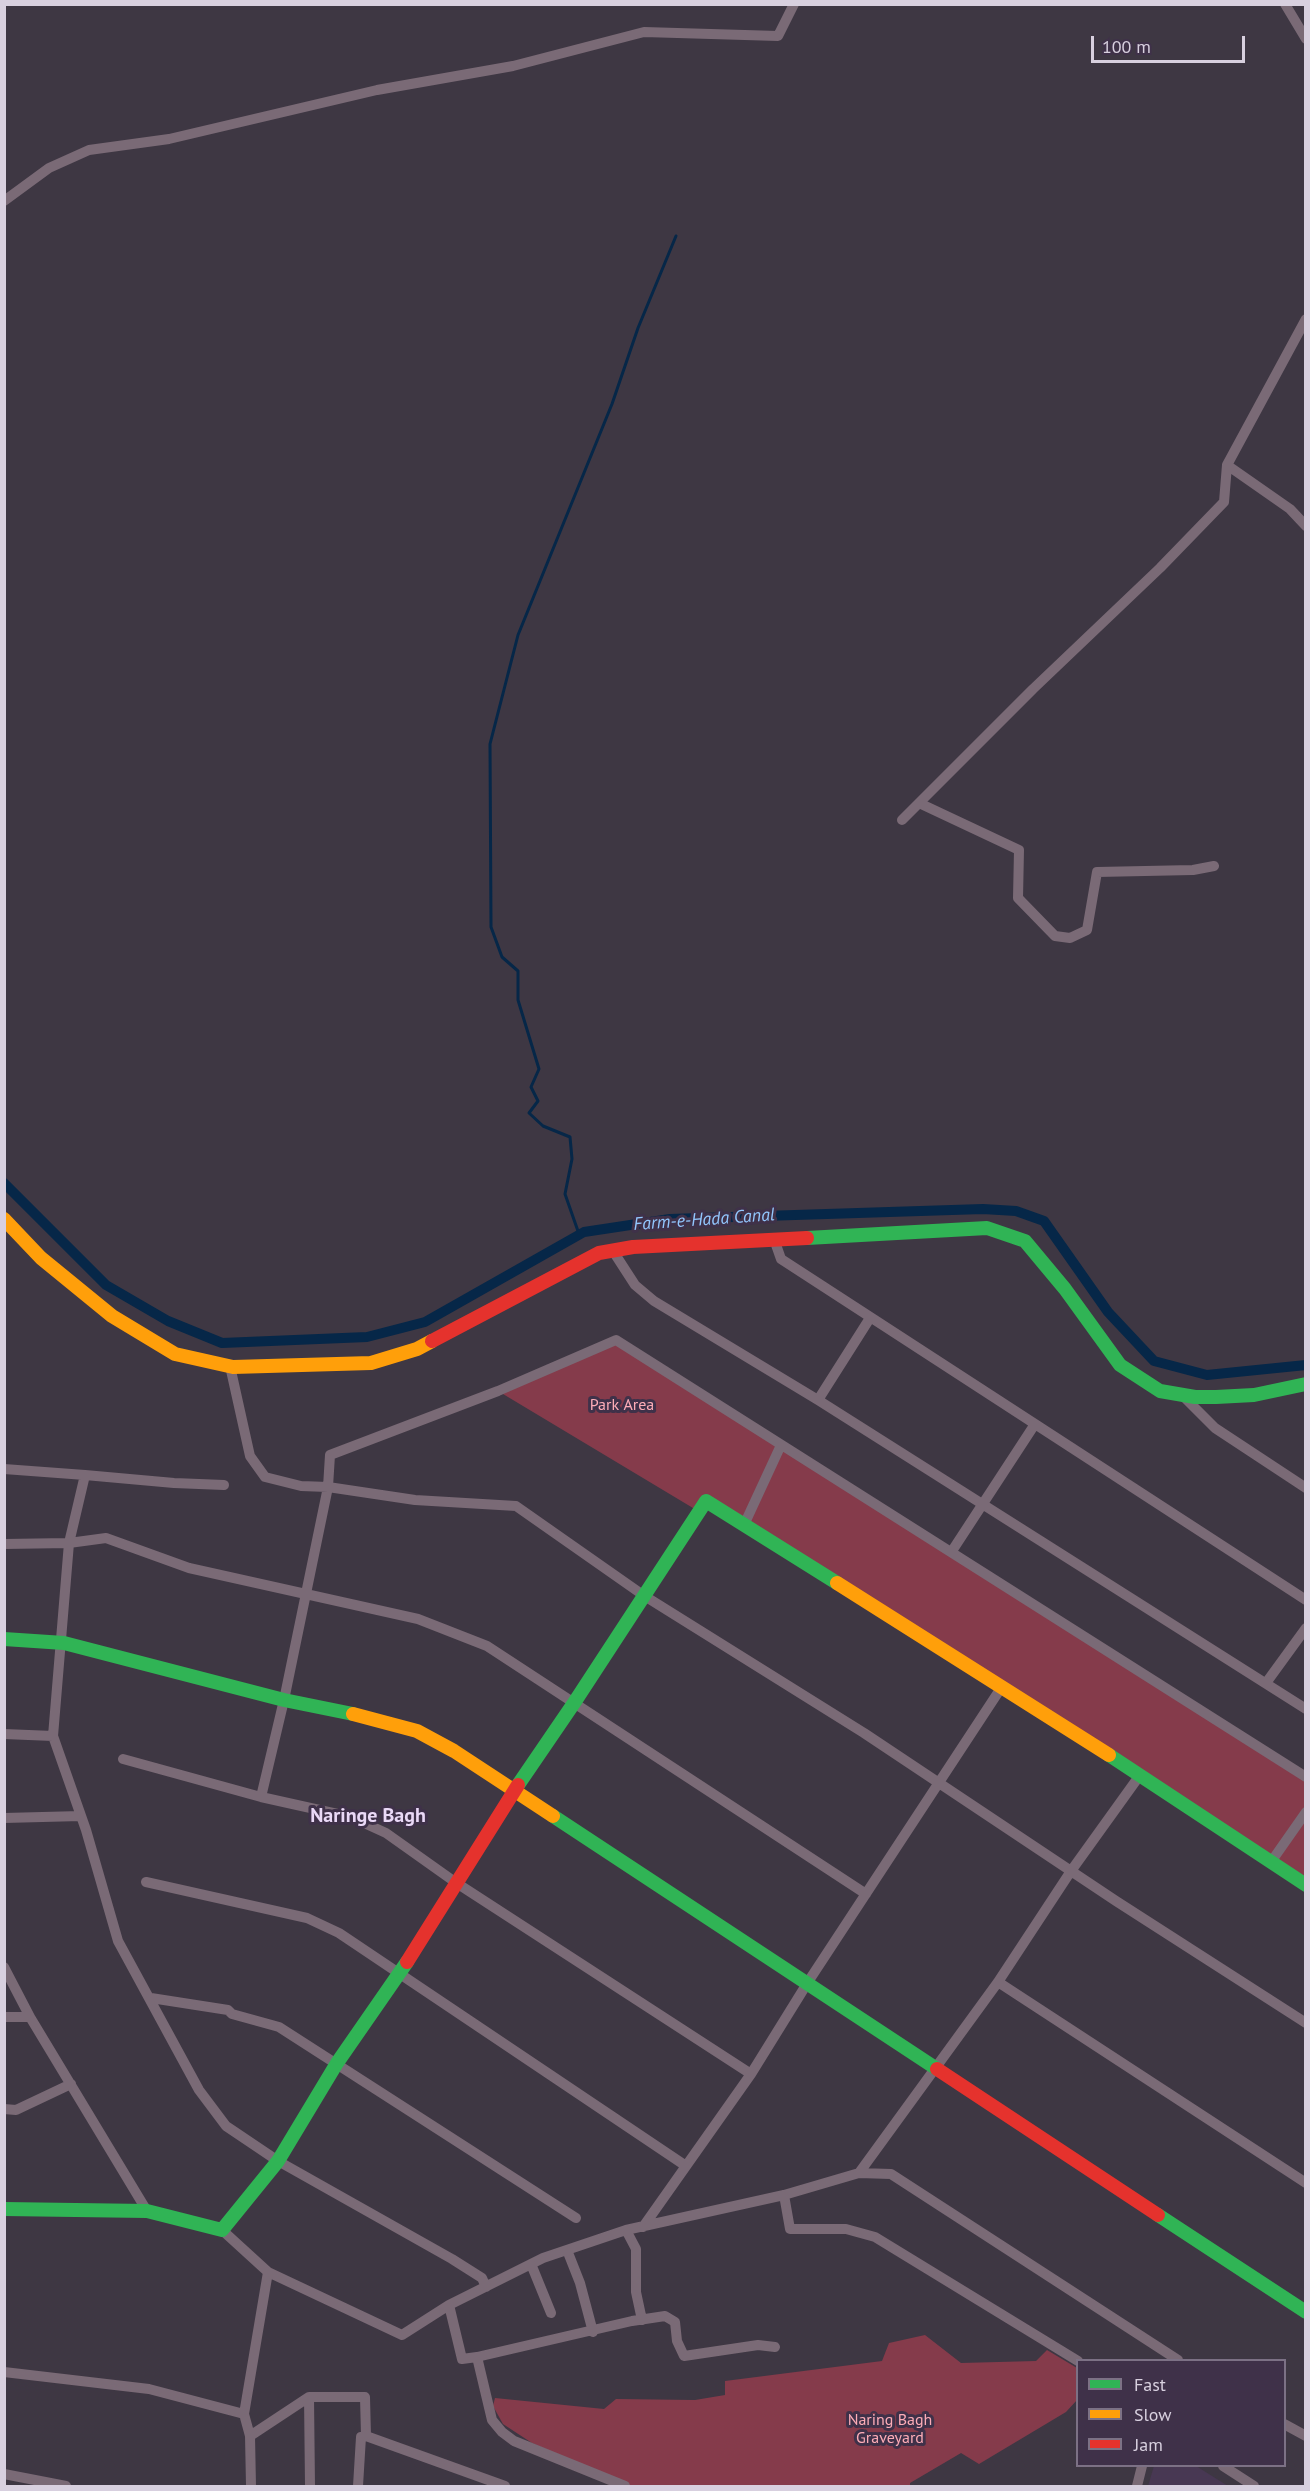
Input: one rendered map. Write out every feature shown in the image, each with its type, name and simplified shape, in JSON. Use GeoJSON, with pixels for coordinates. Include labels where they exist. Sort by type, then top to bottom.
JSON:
{"type":"FeatureCollection","features":[{"type":"Feature","properties":{"kind":"street"},"geometry":{"type":"LineString","coordinates":[[4,201],[49,168],[89,150],[169,139],[377,90],[513,66],[644,32],[778,36],[794,4]]}},
{"type":"Feature","properties":{"kind":"street"},"geometry":{"type":"LineString","coordinates":[[1285,4],[1305,39]]}},
{"type":"Feature","properties":{"kind":"street"},"geometry":{"type":"LineString","coordinates":[[902,819],[1033,689],[1160,568],[1224,502],[1227,465],[1305,319]]}},
{"type":"Feature","properties":{"kind":"street"},"geometry":{"type":"LineString","coordinates":[[1227,465],[1290,509],[1305,526]]}},
{"type":"Feature","properties":{"kind":"street"},"geometry":{"type":"LineString","coordinates":[[919,803],[1018,850],[1018,898],[1054,936],[1071,938],[1087,930],[1097,872],[1193,870],[1214,866]]}},
{"type":"Feature","properties":{"kind":"street"},"geometry":{"type":"LineString","coordinates":[[4,1219],[41,1258],[112,1316],[175,1354],[230,1366],[360,1364],[417,1349],[599,1253],[633,1247],[987,1228],[1025,1241],[1065,1289],[1120,1365],[1160,1391],[1216,1397],[1254,1395],[1305,1384]]}},
{"type":"Feature","properties":{"kind":"street"},"geometry":{"type":"LineString","coordinates":[[774,1239],[781,1259],[1305,1600]]}},
{"type":"Feature","properties":{"kind":"street"},"geometry":{"type":"LineString","coordinates":[[613,1251],[635,1285],[654,1301],[983,1503],[1305,1709]]}},
{"type":"Feature","properties":{"kind":"street"},"geometry":{"type":"LineString","coordinates":[[818,1400],[870,1318]]}},
{"type":"Feature","properties":{"kind":"street"},"geometry":{"type":"LineString","coordinates":[[261,1797],[284,1700],[328,1487],[330,1455],[498,1391],[616,1340],[1305,1777]]}},
{"type":"Feature","properties":{"kind":"street"},"geometry":{"type":"LineString","coordinates":[[230,1366],[250,1456],[265,1477],[301,1486],[328,1487],[415,1500],[516,1506],[643,1595],[939,1782],[1305,2023]]}},
{"type":"Feature","properties":{"kind":"street"},"geometry":{"type":"LineString","coordinates":[[1181,1394],[1215,1428],[1305,1488]]}},
{"type":"Feature","properties":{"kind":"street"},"geometry":{"type":"LineString","coordinates":[[952,1551],[1035,1424]]}},
{"type":"Feature","properties":{"kind":"street"},"geometry":{"type":"LineString","coordinates":[[744,1525],[781,1445]]}},
{"type":"Feature","properties":{"kind":"street"},"geometry":{"type":"LineString","coordinates":[[4,1469],[224,1485]]}},
{"type":"Feature","properties":{"kind":"street"},"geometry":{"type":"LineString","coordinates":[[85,1475],[69,1543],[53,1736],[81,1816],[118,1941],[200,2090],[226,2126],[278,2161],[452,2259],[482,2278],[486,2287]]}},
{"type":"Feature","properties":{"kind":"street"},"geometry":{"type":"LineString","coordinates":[[222,2230],[278,2161],[337,2063],[399,1975],[514,1790],[706,1502],[1140,1775],[1305,1885]]}},
{"type":"Feature","properties":{"kind":"street"},"geometry":{"type":"LineString","coordinates":[[4,1544],[69,1543],[106,1538],[189,1568],[418,1619],[487,1646],[866,1894]]}},
{"type":"Feature","properties":{"kind":"street"},"geometry":{"type":"LineString","coordinates":[[1266,1683],[1305,1628]]}},
{"type":"Feature","properties":{"kind":"street"},"geometry":{"type":"LineString","coordinates":[[4,1639],[62,1643],[284,1700],[382,1720],[417,1731],[454,1751],[808,1982],[934,2069],[1305,2312]]}},
{"type":"Feature","properties":{"kind":"street"},"geometry":{"type":"LineString","coordinates":[[643,2227],[751,2074],[808,1982],[1001,1688]]}},
{"type":"Feature","properties":{"kind":"street"},"geometry":{"type":"LineString","coordinates":[[4,1734],[53,1736]]}},
{"type":"Feature","properties":{"kind":"street"},"geometry":{"type":"LineString","coordinates":[[123,1759],[261,1797],[351,1816],[386,1833],[456,1882],[751,2074]]}},
{"type":"Feature","properties":{"kind":"street"},"geometry":{"type":"LineString","coordinates":[[859,2173],[998,1982],[1071,1871],[1140,1775]]}},
{"type":"Feature","properties":{"kind":"street"},"geometry":{"type":"LineString","coordinates":[[1271,1862],[1305,1812]]}},
{"type":"Feature","properties":{"kind":"street"},"geometry":{"type":"LineString","coordinates":[[4,1818],[81,1816]]}},
{"type":"Feature","properties":{"kind":"street"},"geometry":{"type":"LineString","coordinates":[[146,1882],[307,1918],[339,1933],[686,2166]]}},
{"type":"Feature","properties":{"kind":"street"},"geometry":{"type":"LineString","coordinates":[[4,1967],[30,2017],[147,2211]]}},
{"type":"Feature","properties":{"kind":"street"},"geometry":{"type":"LineString","coordinates":[[998,1982],[1305,2183]]}},
{"type":"Feature","properties":{"kind":"street"},"geometry":{"type":"LineString","coordinates":[[151,1998],[228,2010],[279,2027],[576,2218]]}},
{"type":"Feature","properties":{"kind":"street"},"geometry":{"type":"LineString","coordinates":[[4,2017],[30,2017]]}},
{"type":"Feature","properties":{"kind":"street"},"geometry":{"type":"LineString","coordinates":[[4,2109],[16,2110],[71,2084]]}},
{"type":"Feature","properties":{"kind":"street"},"geometry":{"type":"LineString","coordinates":[[4,2209],[147,2211],[222,2230],[268,2272],[402,2335],[449,2305],[543,2258],[626,2230],[784,2194],[859,2173],[891,2174],[1166,2357]]}},
{"type":"Feature","properties":{"kind":"street"},"geometry":{"type":"LineString","coordinates":[[784,2194],[790,2229],[846,2229],[875,2237],[1076,2360]]}},
{"type":"Feature","properties":{"kind":"street"},"geometry":{"type":"LineString","coordinates":[[626,2230],[636,2249],[636,2292],[642,2320]]}},
{"type":"Feature","properties":{"kind":"street"},"geometry":{"type":"LineString","coordinates":[[567,2250],[580,2283],[593,2332]]}},
{"type":"Feature","properties":{"kind":"street"},"geometry":{"type":"LineString","coordinates":[[531,2264],[552,2313]]}},
{"type":"Feature","properties":{"kind":"street"},"geometry":{"type":"LineString","coordinates":[[251,2487],[250,2436],[244,2414],[268,2272]]}},
{"type":"Feature","properties":{"kind":"street"},"geometry":{"type":"LineString","coordinates":[[449,2305],[462,2359],[665,2316],[675,2322],[677,2341],[684,2356],[758,2345],[775,2347]]}},
{"type":"Feature","properties":{"kind":"street"},"geometry":{"type":"LineString","coordinates":[[477,2357],[492,2420],[502,2432],[514,2441],[541,2450],[625,2487]]}},
{"type":"Feature","properties":{"kind":"street"},"geometry":{"type":"LineString","coordinates":[[4,2372],[149,2389],[244,2414]]}},
{"type":"Feature","properties":{"kind":"street"},"geometry":{"type":"LineString","coordinates":[[250,2436],[309,2397],[365,2397],[366,2436]]}},
{"type":"Feature","properties":{"kind":"street"},"geometry":{"type":"LineString","coordinates":[[309,2397],[310,2487]]}},
{"type":"Feature","properties":{"kind":"street"},"geometry":{"type":"LineString","coordinates":[[1286,2425],[1305,2436]]}},
{"type":"Feature","properties":{"kind":"street"},"geometry":{"type":"LineString","coordinates":[[358,2487],[361,2437],[366,2436],[505,2487]]}},
{"type":"Feature","properties":{"kind":"street"},"geometry":{"type":"LineString","coordinates":[[1137,2487],[1142,2467]]}},
{"type":"Feature","properties":{"kind":"street"},"geometry":{"type":"LineString","coordinates":[[1224,2467],[1254,2487]]}},
{"type":"Feature","properties":{"kind":"street"},"geometry":{"type":"LineString","coordinates":[[4,2474],[66,2487]]}},
{"type":"Feature","properties":{"kind":"shaded area"},"geometry":{"type":"Polygon","coordinates":[[[1154,2467],[1198,2467],[1228,2486],[1148,2486],[1154,2467]]]}},
{"type":"Feature","properties":{"kind":"green space","name":"Park Area"},"geometry":{"type":"Polygon","coordinates":[[[616,1340],[1305,1777],[1305,1885],[707,1502],[698,1511],[498,1391],[616,1340]]]}},
{"type":"Feature","properties":{"kind":"green space","name":"Naring Bagh Graveyard"},"geometry":{"type":"Polygon","coordinates":[[[925,2335],[961,2363],[1036,2361],[1047,2350],[1076,2367],[1076,2401],[1066,2412],[979,2464],[961,2453],[910,2483],[910,2486],[628,2486],[532,2443],[503,2424],[493,2406],[495,2398],[604,2409],[616,2399],[695,2400],[725,2395],[725,2381],[882,2361],[889,2343],[925,2335]]]}},
{"type":"Feature","properties":{"kind":"waterway"},"geometry":{"type":"LineString","coordinates":[[579,1234],[565,1194],[572,1159],[570,1137],[543,1126],[529,1113],[538,1101],[531,1087],[539,1069],[518,1000],[518,971],[502,957],[491,927],[490,744],[518,635],[612,404],[638,328],[676,236]]}},
{"type":"Feature","properties":{"kind":"waterway","name":"Farm-e-Hada Canal"},"geometry":{"type":"LineString","coordinates":[[4,1183],[106,1285],[168,1321],[222,1343],[367,1337],[425,1322],[584,1232],[670,1219],[983,1209],[1016,1211],[1044,1221],[1108,1312],[1154,1361],[1207,1375],[1306,1365]]}},
{"type":"Feature","properties":{"kind":"traffic: fast"},"geometry":{"type":"LineString","coordinates":[[807,1238],[987,1228],[1025,1241],[1065,1289],[1120,1365],[1160,1391],[1195,1397],[1216,1397],[1254,1395],[1306,1384]]}},
{"type":"Feature","properties":{"kind":"traffic: fast"},"geometry":{"type":"LineString","coordinates":[[518,1785],[706,1501],[837,1583]]}},
{"type":"Feature","properties":{"kind":"traffic: fast"},"geometry":{"type":"LineString","coordinates":[[4,1639],[64,1643],[284,1700],[353,1714]]}},
{"type":"Feature","properties":{"kind":"traffic: fast"},"geometry":{"type":"LineString","coordinates":[[1109,1755],[1306,1885]]}},
{"type":"Feature","properties":{"kind":"traffic: fast"},"geometry":{"type":"LineString","coordinates":[[553,1816],[937,2069]]}},
{"type":"Feature","properties":{"kind":"traffic: fast"},"geometry":{"type":"LineString","coordinates":[[4,2209],[147,2211],[222,2230],[278,2161],[337,2063],[407,1962]]}},
{"type":"Feature","properties":{"kind":"traffic: fast"},"geometry":{"type":"LineString","coordinates":[[1158,2215],[1306,2312]]}},
{"type":"Feature","properties":{"kind":"traffic: slow"},"geometry":{"type":"LineString","coordinates":[[4,1219],[41,1258],[112,1316],[175,1354],[233,1367],[371,1363],[417,1349],[432,1341]]}},
{"type":"Feature","properties":{"kind":"traffic: slow"},"geometry":{"type":"LineString","coordinates":[[837,1583],[1109,1755]]}},
{"type":"Feature","properties":{"kind":"traffic: slow"},"geometry":{"type":"LineString","coordinates":[[353,1714],[417,1731],[454,1751],[553,1816]]}},
{"type":"Feature","properties":{"kind":"traffic: jam"},"geometry":{"type":"LineString","coordinates":[[432,1341],[599,1253],[633,1247],[807,1238]]}},
{"type":"Feature","properties":{"kind":"traffic: jam"},"geometry":{"type":"LineString","coordinates":[[407,1962],[518,1785]]}},
{"type":"Feature","properties":{"kind":"traffic: jam"},"geometry":{"type":"LineString","coordinates":[[937,2069],[1158,2215]]}},
{"type":"Feature","properties":{"kind":"district","name":"Naringe Bagh"},"geometry":{"type":"Point","coordinates":[368,1816]}}]}
